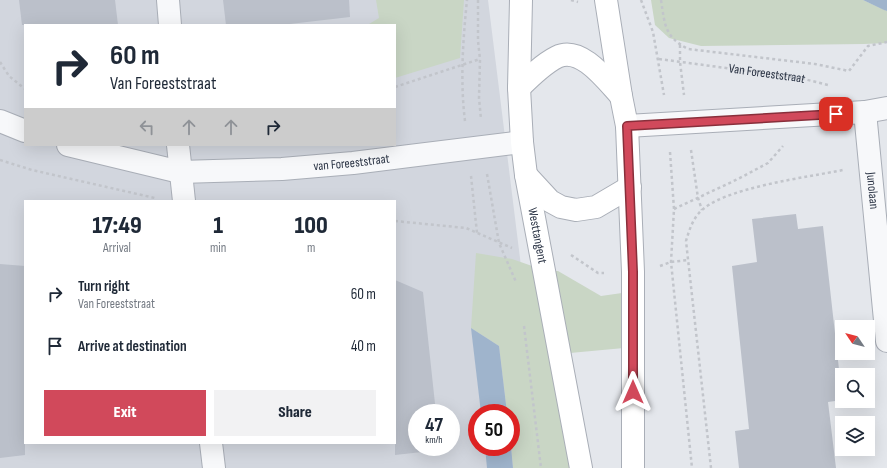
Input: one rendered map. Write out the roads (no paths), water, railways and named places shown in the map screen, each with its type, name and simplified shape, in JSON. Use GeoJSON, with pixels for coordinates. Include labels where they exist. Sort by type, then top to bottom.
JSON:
{"type":"FeatureCollection","features":[{"type":"Feature","properties":{"kind":"main road","name":"Westtangent"},"geometry":{"type":"LineString","coordinates":[[520,0],[519,88],[522,142],[526,175],[581,468]]}},
{"type":"Feature","properties":{"kind":"main road"},"geometry":{"type":"LineString","coordinates":[[606,0],[627,126],[633,272],[633,468]]}},
{"type":"Feature","properties":{"kind":"main road"},"geometry":{"type":"LineString","coordinates":[[519,88],[558,56],[569,54],[584,59],[594,67],[621,96]]}},
{"type":"Feature","properties":{"kind":"main road"},"geometry":{"type":"LineString","coordinates":[[526,175],[550,201],[561,207],[576,210],[596,207],[630,187]]}},
{"type":"Feature","properties":{"kind":"street"},"geometry":{"type":"LineString","coordinates":[[168,0],[170,24]]}},
{"type":"Feature","properties":{"kind":"street"},"geometry":{"type":"LineString","coordinates":[[627,126],[808,116],[865,112],[887,108]]}},
{"type":"Feature","properties":{"kind":"street","name":"Junolaan"},"geometry":{"type":"LineString","coordinates":[[865,112],[887,341]]}},
{"type":"Feature","properties":{"kind":"street"},"geometry":{"type":"LineString","coordinates":[[0,121],[24,131]]}},
{"type":"Feature","properties":{"kind":"street","name":"van Foreeststraat"},"geometry":{"type":"LineString","coordinates":[[72,146],[180,172],[282,169],[353,163],[522,142]]}},
{"type":"Feature","properties":{"kind":"street"},"geometry":{"type":"LineString","coordinates":[[178,146],[184,200]]}},
{"type":"Feature","properties":{"kind":"street"},"geometry":{"type":"LineString","coordinates":[[211,444],[214,468]]}},
{"type":"Feature","properties":{"kind":"water"},"geometry":{"type":"Polygon","coordinates":[[[863,0],[887,0],[887,11],[884,10],[863,0]]]}},
{"type":"Feature","properties":{"kind":"water"},"geometry":{"type":"Polygon","coordinates":[[[471,328],[499,346],[506,404],[480,404],[471,328]]]}},
{"type":"Feature","properties":{"kind":"water"},"geometry":{"type":"Polygon","coordinates":[[[486,456],[512,456],[513,468],[487,468],[486,456]]]}}]}
